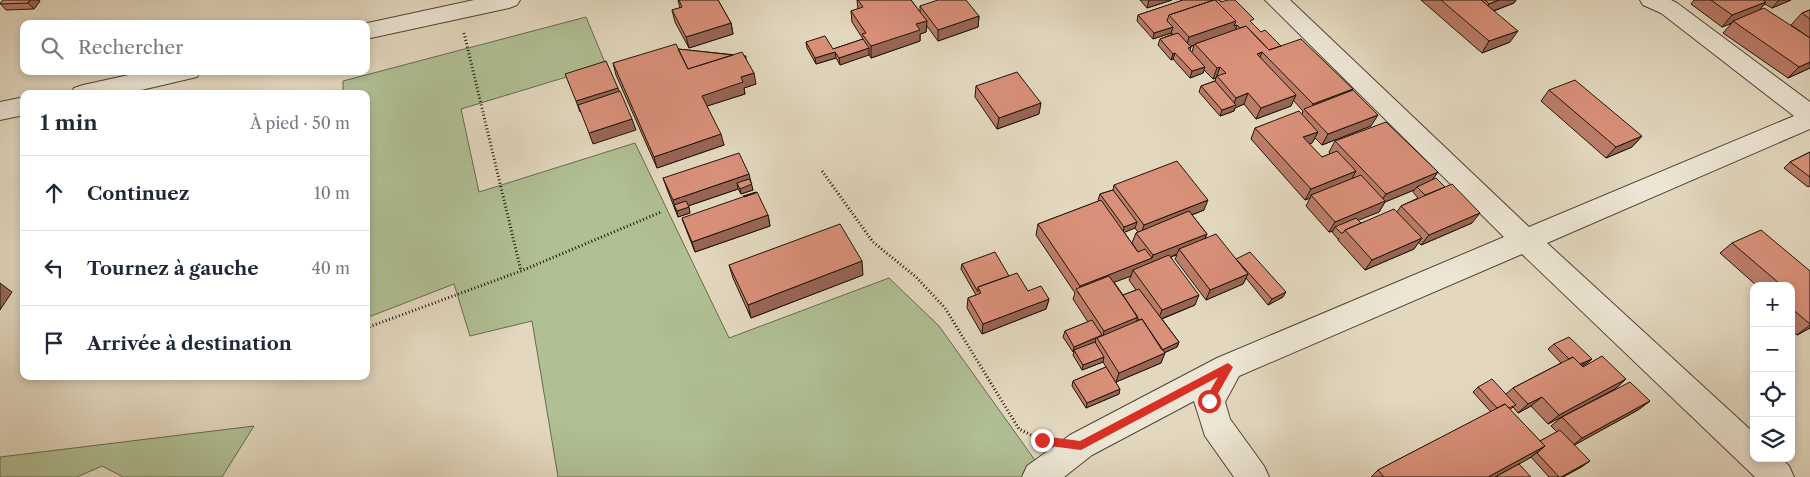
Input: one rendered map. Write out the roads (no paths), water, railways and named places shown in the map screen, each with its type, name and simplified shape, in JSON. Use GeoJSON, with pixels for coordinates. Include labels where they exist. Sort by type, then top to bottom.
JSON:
{"type":"FeatureCollection","features":[{"type":"Feature","properties":{"kind":"street"},"geometry":{"type":"LineString","coordinates":[[370,30],[509,0]]}},
{"type":"Feature","properties":{"kind":"street"},"geometry":{"type":"LineString","coordinates":[[1276,0],[1525,240],[1750,450]]}},
{"type":"Feature","properties":{"kind":"street"},"geometry":{"type":"LineString","coordinates":[[1651,0],[1669,8],[1810,115]]}},
{"type":"Feature","properties":{"kind":"street"},"geometry":{"type":"LineString","coordinates":[[100,90],[170,75]]}},
{"type":"Feature","properties":{"kind":"street"},"geometry":{"type":"LineString","coordinates":[[0,110],[20,107]]}},
{"type":"Feature","properties":{"kind":"street"},"geometry":{"type":"LineString","coordinates":[[1038,477],[1081,445],[1228,367],[1810,118]]}},
{"type":"Feature","properties":{"kind":"street"},"geometry":{"type":"LineString","coordinates":[[1228,367],[1209,401],[1216,426],[1253,477]]}},
{"type":"Feature","properties":{"kind":"street"},"geometry":{"type":"LineString","coordinates":[[1762,462],[1778,477]]}}]}
